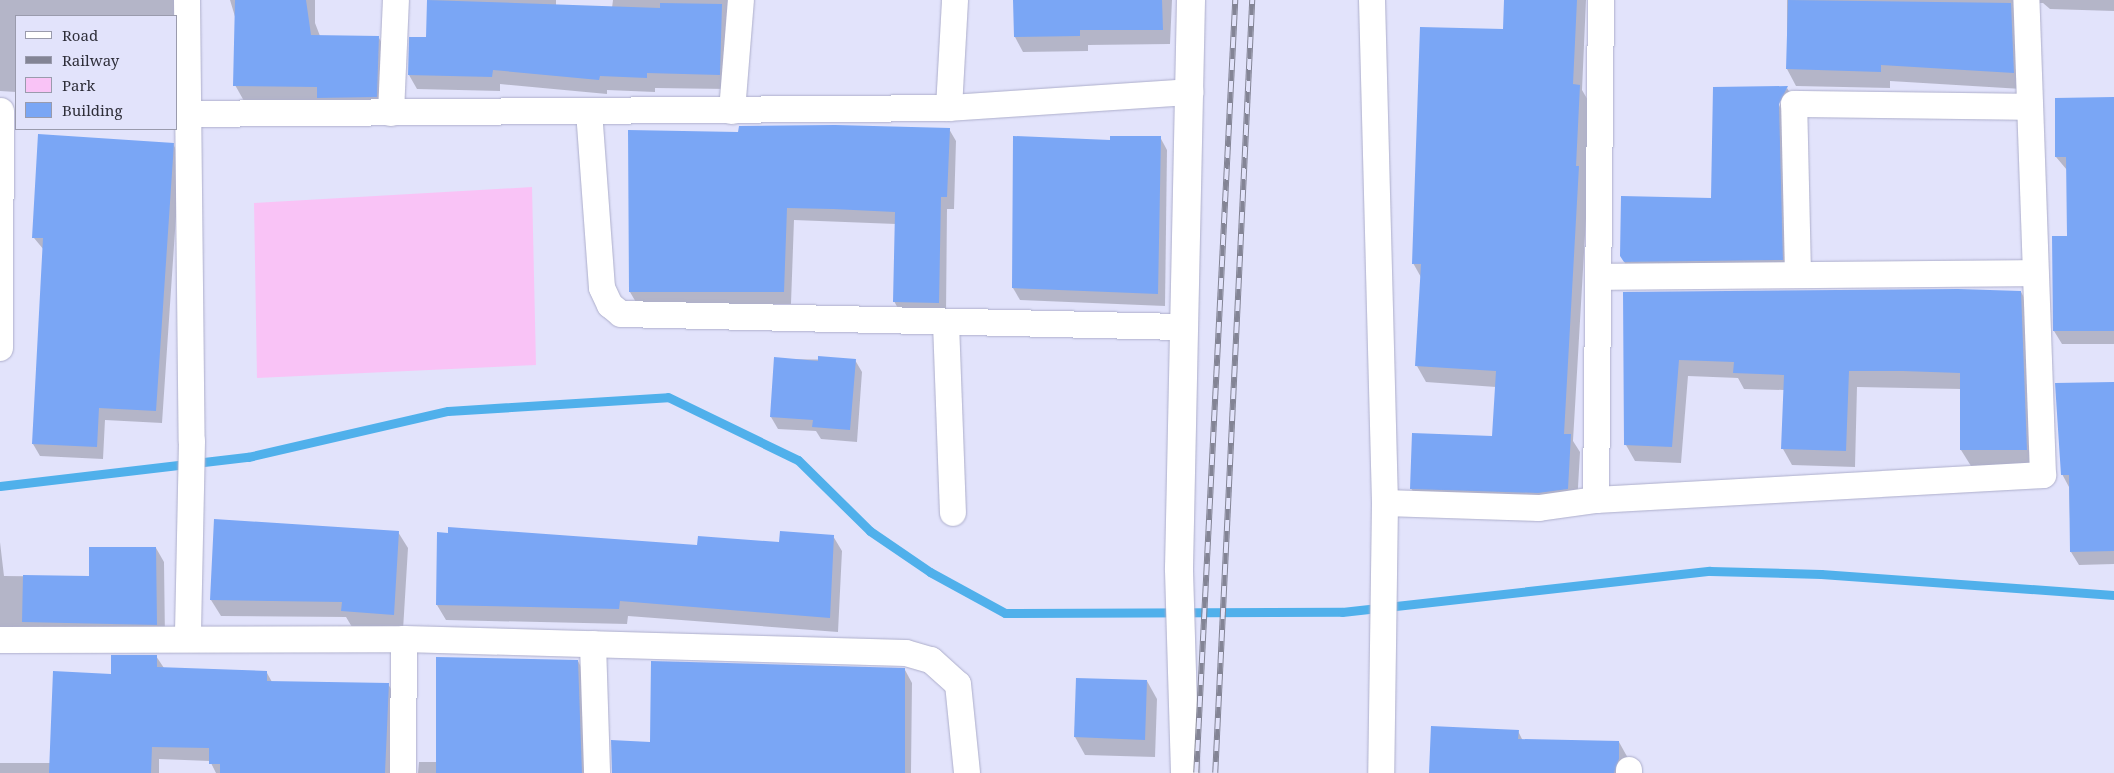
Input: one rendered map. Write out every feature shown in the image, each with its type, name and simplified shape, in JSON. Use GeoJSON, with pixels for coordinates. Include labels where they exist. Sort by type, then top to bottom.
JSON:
{"type":"FeatureCollection","features":[{"type":"Feature","properties":{"kind":"street"},"geometry":{"type":"LineString","coordinates":[[187,0],[181,115],[192,441],[188,638]]}},
{"type":"Feature","properties":{"kind":"street"},"geometry":{"type":"LineString","coordinates":[[390,113],[396,0]]}},
{"type":"Feature","properties":{"kind":"street"},"geometry":{"type":"LineString","coordinates":[[732,111],[741,0]]}},
{"type":"Feature","properties":{"kind":"street"},"geometry":{"type":"LineString","coordinates":[[949,108],[955,0]]}},
{"type":"Feature","properties":{"kind":"street"},"geometry":{"type":"LineString","coordinates":[[1185,773],[1179,568],[1182,327],[1190,92],[1191,0]]}},
{"type":"Feature","properties":{"kind":"street"},"geometry":{"type":"LineString","coordinates":[[1372,0],[1386,503],[1385,640],[1381,773]]}},
{"type":"Feature","properties":{"kind":"street"},"geometry":{"type":"LineString","coordinates":[[1596,500],[1601,0]]}},
{"type":"Feature","properties":{"kind":"street"},"geometry":{"type":"LineString","coordinates":[[1386,503],[1539,508],[1596,500],[2043,475],[2026,0]]}},
{"type":"Feature","properties":{"kind":"street"},"geometry":{"type":"LineString","coordinates":[[181,115],[949,108],[1190,92]]}},
{"type":"Feature","properties":{"kind":"street"},"geometry":{"type":"LineString","coordinates":[[1798,274],[1794,104],[2030,107]]}},
{"type":"Feature","properties":{"kind":"street"},"geometry":{"type":"LineString","coordinates":[[0,348],[6,111]]}},
{"type":"Feature","properties":{"kind":"street"},"geometry":{"type":"LineString","coordinates":[[589,111],[602,288],[610,305],[621,314],[1182,327]]}},
{"type":"Feature","properties":{"kind":"street"},"geometry":{"type":"LineString","coordinates":[[1598,277],[2035,273]]}},
{"type":"Feature","properties":{"kind":"street"},"geometry":{"type":"LineString","coordinates":[[946,323],[953,513]]}},
{"type":"Feature","properties":{"kind":"street"},"geometry":{"type":"LineString","coordinates":[[0,640],[188,638],[404,639],[891,652],[931,660],[958,684],[962,698],[967,773]]}},
{"type":"Feature","properties":{"kind":"street"},"geometry":{"type":"LineString","coordinates":[[403,773],[404,639]]}},
{"type":"Feature","properties":{"kind":"street"},"geometry":{"type":"LineString","coordinates":[[593,644],[597,773]]}},
{"type":"Feature","properties":{"kind":"green space"},"geometry":{"type":"Polygon","coordinates":[[[532,187],[536,365],[257,378],[254,203],[532,187]]]}},
{"type":"Feature","properties":{"kind":"building"},"geometry":{"type":"Polygon","coordinates":[[[235,0],[306,0],[311,35],[379,36],[377,97],[317,98],[317,87],[233,86],[235,0]]]}},
{"type":"Feature","properties":{"kind":"building"},"geometry":{"type":"Polygon","coordinates":[[[427,0],[660,8],[660,3],[722,4],[720,75],[647,73],[647,78],[600,76],[599,80],[493,70],[492,77],[408,75],[409,37],[426,37],[427,0]]]}},
{"type":"Feature","properties":{"kind":"building"},"geometry":{"type":"Polygon","coordinates":[[[1013,0],[1162,0],[1163,30],[1080,30],[1080,36],[1014,37],[1013,0]]]}},
{"type":"Feature","properties":{"kind":"building"},"geometry":{"type":"Polygon","coordinates":[[[1504,0],[1577,0],[1573,84],[1580,85],[1576,166],[1579,166],[1564,434],[1571,434],[1568,489],[1538,493],[1410,489],[1412,433],[1492,436],[1496,371],[1415,366],[1421,264],[1412,264],[1420,27],[1503,29],[1504,0]]]}},
{"type":"Feature","properties":{"kind":"building"},"geometry":{"type":"Polygon","coordinates":[[[1788,0],[2011,3],[2014,73],[1881,65],[1881,72],[1786,69],[1788,0]]]}},
{"type":"Feature","properties":{"kind":"building"},"geometry":{"type":"Polygon","coordinates":[[[1788,86],[1779,104],[1783,260],[1624,262],[1620,256],[1621,196],[1711,198],[1713,87],[1788,86]]]}},
{"type":"Feature","properties":{"kind":"building"},"geometry":{"type":"Polygon","coordinates":[[[2114,97],[2114,331],[2053,331],[2052,236],[2067,236],[2066,157],[2055,157],[2055,98],[2114,97]]]}},
{"type":"Feature","properties":{"kind":"building"},"geometry":{"type":"Polygon","coordinates":[[[835,125],[950,128],[947,197],[941,197],[939,303],[893,302],[895,212],[833,209],[787,208],[784,292],[629,292],[628,130],[738,132],[739,126],[835,125]]]}},
{"type":"Feature","properties":{"kind":"building"},"geometry":{"type":"Polygon","coordinates":[[[38,134],[174,143],[156,411],[99,408],[97,447],[32,444],[43,238],[32,238],[38,134]]]}},
{"type":"Feature","properties":{"kind":"building"},"geometry":{"type":"Polygon","coordinates":[[[1013,136],[1110,140],[1110,136],[1161,136],[1158,294],[1012,288],[1013,136]]]}},
{"type":"Feature","properties":{"kind":"building"},"geometry":{"type":"Polygon","coordinates":[[[1958,289],[2021,291],[2027,450],[1960,450],[1960,373],[1903,371],[1849,371],[1846,451],[1781,449],[1784,375],[1733,373],[1734,362],[1679,360],[1672,447],[1624,445],[1623,292],[1958,289]]]}},
{"type":"Feature","properties":{"kind":"building"},"geometry":{"type":"Polygon","coordinates":[[[818,356],[856,359],[850,430],[812,427],[813,420],[770,417],[774,357],[818,361],[818,356]]]}},
{"type":"Feature","properties":{"kind":"building"},"geometry":{"type":"Polygon","coordinates":[[[2114,382],[2114,551],[2070,552],[2069,475],[2061,475],[2055,383],[2114,382]]]}},
{"type":"Feature","properties":{"kind":"building"},"geometry":{"type":"Polygon","coordinates":[[[214,519],[399,531],[394,615],[341,611],[342,602],[210,600],[214,519]]]}},
{"type":"Feature","properties":{"kind":"building"},"geometry":{"type":"Polygon","coordinates":[[[448,527],[697,545],[698,536],[779,542],[780,531],[834,535],[830,618],[620,601],[619,609],[436,605],[437,532],[448,533],[448,527]]]}},
{"type":"Feature","properties":{"kind":"building"},"geometry":{"type":"Polygon","coordinates":[[[89,547],[156,547],[157,625],[22,622],[23,575],[89,576],[89,547]]]}},
{"type":"Feature","properties":{"kind":"building"},"geometry":{"type":"Polygon","coordinates":[[[111,655],[157,655],[157,667],[267,671],[267,681],[389,683],[385,773],[220,773],[220,764],[209,764],[209,748],[152,747],[151,773],[49,773],[53,671],[111,674],[111,655]]]}},
{"type":"Feature","properties":{"kind":"building"},"geometry":{"type":"Polygon","coordinates":[[[436,657],[578,660],[582,773],[436,773],[436,657]]]}},
{"type":"Feature","properties":{"kind":"building"},"geometry":{"type":"Polygon","coordinates":[[[651,661],[905,668],[905,773],[612,773],[611,740],[650,742],[651,661]]]}},
{"type":"Feature","properties":{"kind":"building"},"geometry":{"type":"Polygon","coordinates":[[[1076,678],[1147,680],[1145,740],[1074,737],[1076,678]]]}},
{"type":"Feature","properties":{"kind":"building"},"geometry":{"type":"Polygon","coordinates":[[[1431,726],[1519,730],[1518,739],[1619,741],[1619,759],[1614,773],[1429,773],[1431,726]]]}},
{"type":"Feature","properties":{"kind":"waterway"},"geometry":{"type":"LineString","coordinates":[[0,486],[248,457],[448,411],[668,397],[798,460],[870,531],[930,572],[1005,613],[1342,612],[1710,571],[1821,574],[2114,595]]}},
{"type":"Feature","properties":{"kind":"railway"},"geometry":{"type":"LineString","coordinates":[[1196,773],[1235,0]]}},
{"type":"Feature","properties":{"kind":"railway"},"geometry":{"type":"LineString","coordinates":[[1215,773],[1252,0]]}}]}
